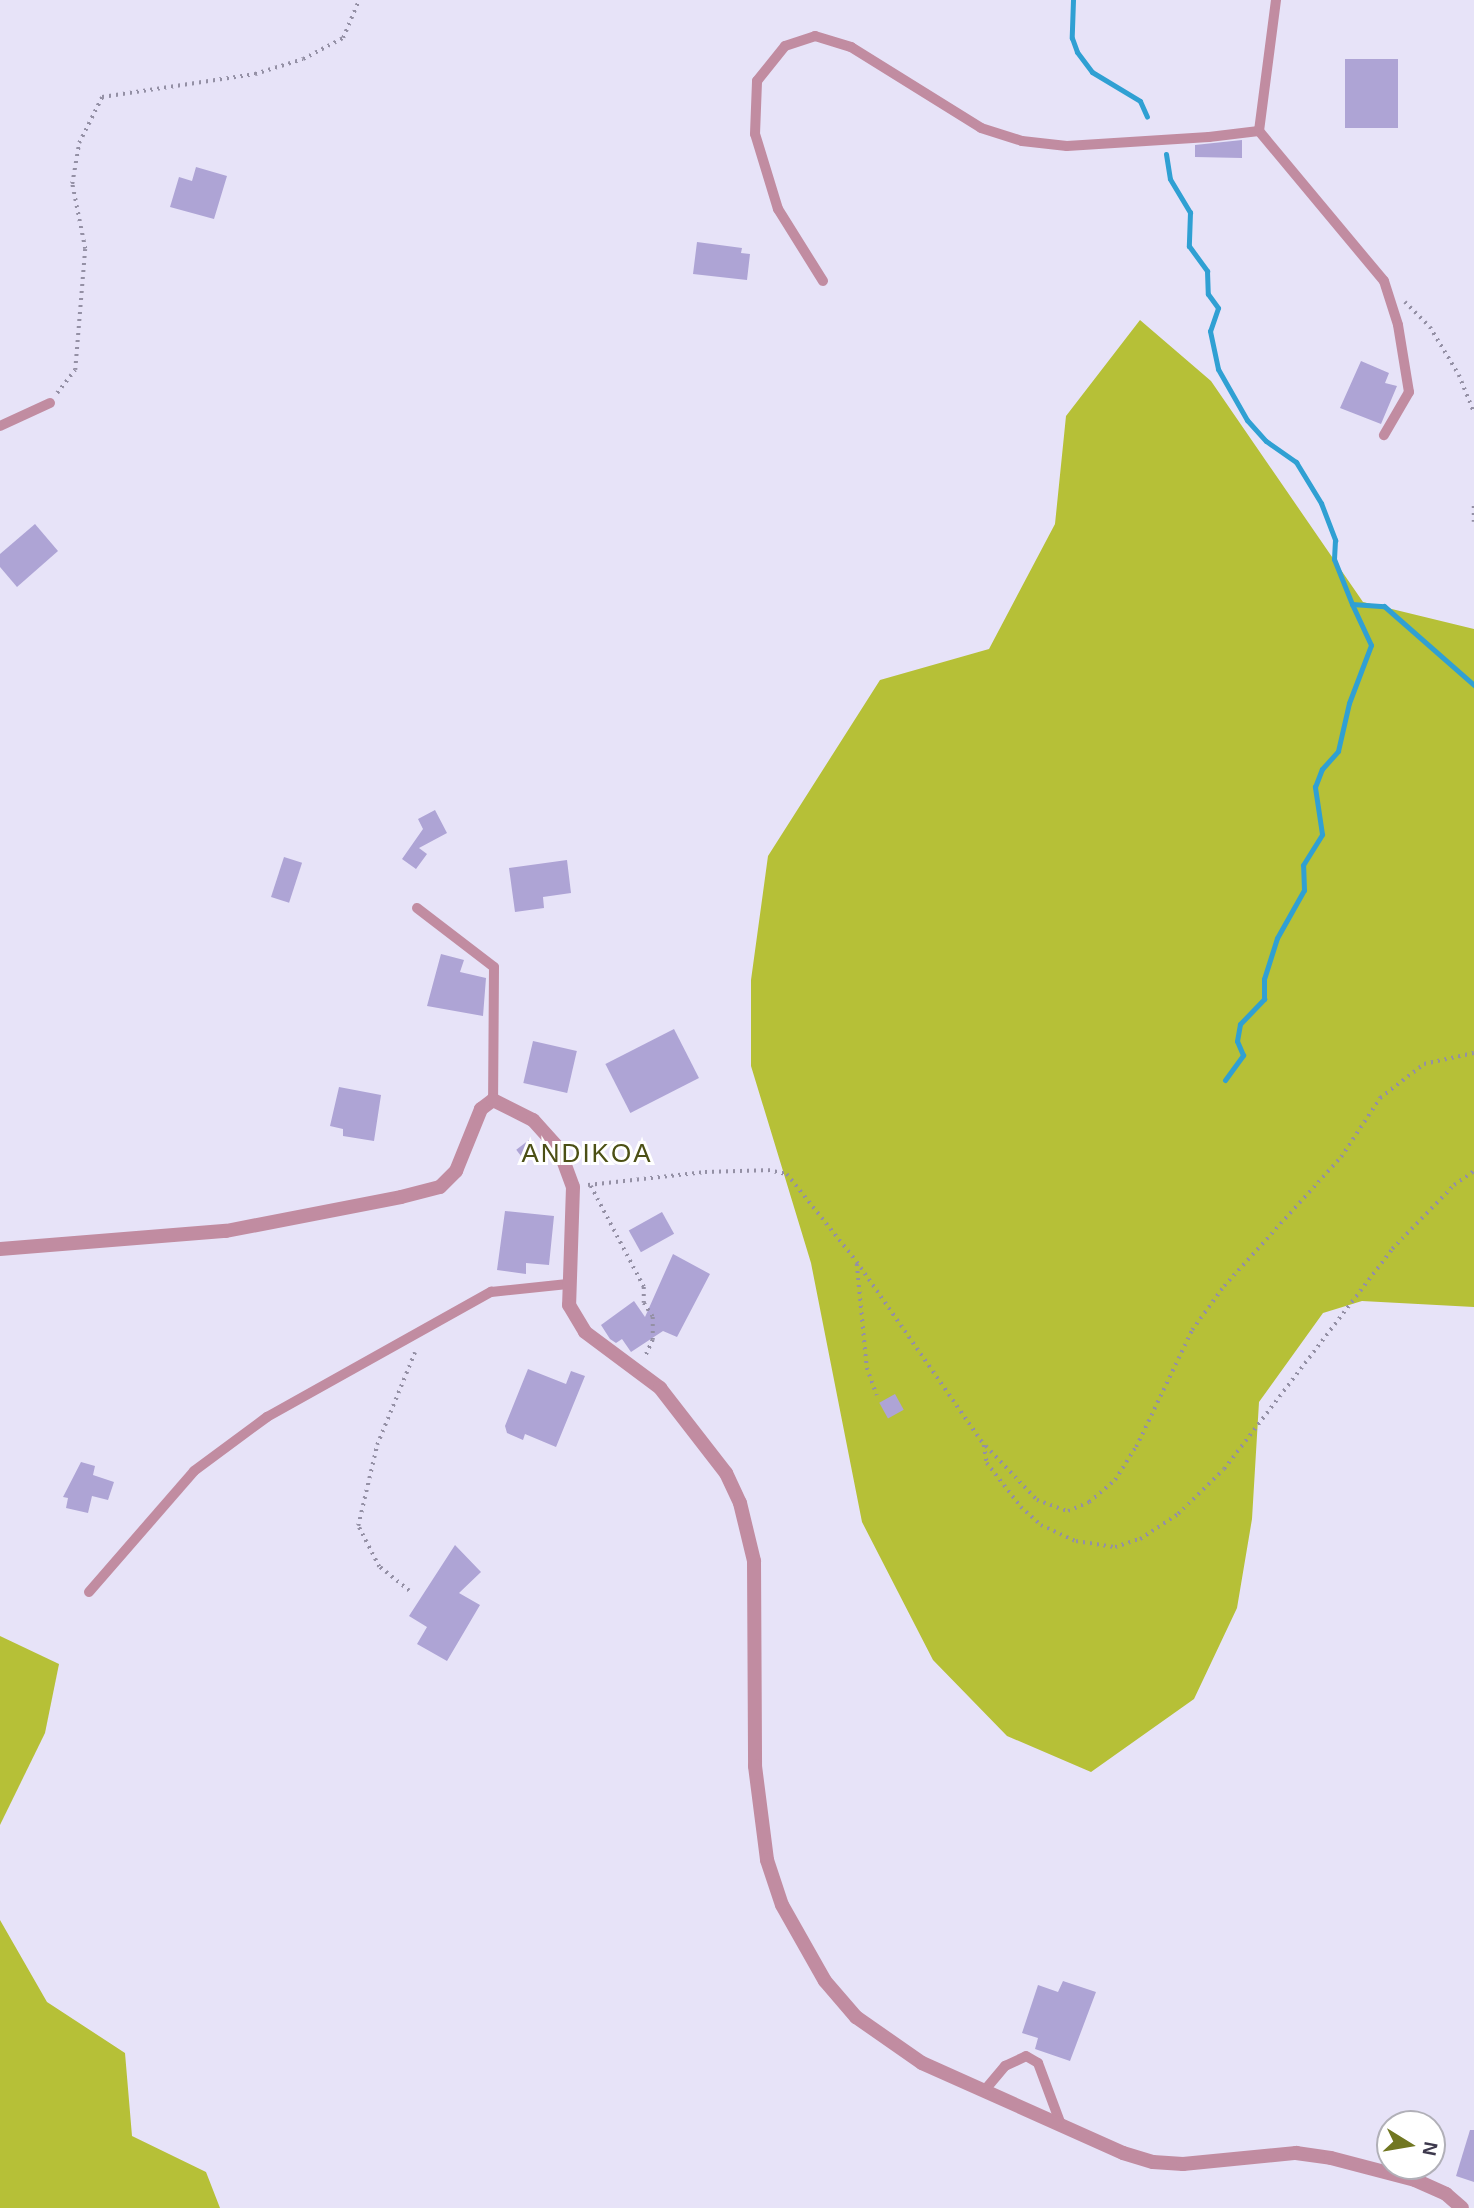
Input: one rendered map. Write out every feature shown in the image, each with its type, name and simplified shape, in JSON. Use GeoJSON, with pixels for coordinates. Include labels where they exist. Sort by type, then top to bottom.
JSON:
{"type":"FeatureCollection","features":[{"type":"Feature","properties":{"kind":"street"},"geometry":{"type":"LineString","coordinates":[[0,1249],[226,1231],[440,1186],[456,1171],[481,1109],[493,1100],[509,1105],[542,1130],[568,1164],[573,1187],[569,1305],[585,1332],[660,1388],[699,1434],[726,1473],[740,1503],[754,1561],[759,1813],[782,1905],[825,1981],[856,2017],[922,2063],[1153,2162],[1183,2164],[1296,2153],[1331,2158],[1415,2180],[1446,2194],[1462,2208]]}},
{"type":"Feature","properties":{"kind":"lane"},"geometry":{"type":"LineString","coordinates":[[1276,0],[1259,131],[1384,281],[1405,358],[1409,392],[1384,435]]}},
{"type":"Feature","properties":{"kind":"lane"},"geometry":{"type":"LineString","coordinates":[[823,281],[778,209],[755,134],[757,81],[785,46],[815,36],[851,47],[981,128],[1022,141],[1067,146],[1259,131]]}},
{"type":"Feature","properties":{"kind":"lane"},"geometry":{"type":"LineString","coordinates":[[0,425],[50,404]]}},
{"type":"Feature","properties":{"kind":"lane"},"geometry":{"type":"LineString","coordinates":[[416,908],[494,967],[493,1100]]}},
{"type":"Feature","properties":{"kind":"lane"},"geometry":{"type":"LineString","coordinates":[[89,1592],[194,1471],[267,1417],[491,1292],[568,1284]]}},
{"type":"Feature","properties":{"kind":"lane"},"geometry":{"type":"LineString","coordinates":[[984,2091],[1005,2066],[1026,2056],[1038,2063],[1061,2124]]}},
{"type":"Feature","properties":{"kind":"path"},"geometry":{"type":"LineString","coordinates":[[50,404],[75,370],[85,249],[72,184],[79,143],[102,97],[255,74],[303,60],[343,38],[359,0]]}},
{"type":"Feature","properties":{"kind":"path"},"geometry":{"type":"LineString","coordinates":[[1384,281],[1430,327],[1459,375],[1474,412]]}},
{"type":"Feature","properties":{"kind":"path"},"geometry":{"type":"LineString","coordinates":[[1474,506],[1474,522]]}},
{"type":"Feature","properties":{"kind":"path"},"geometry":{"type":"LineString","coordinates":[[573,1187],[705,1172],[768,1170],[787,1174],[857,1262],[984,1445],[1037,1500],[1068,1511],[1089,1502],[1115,1480],[1136,1447],[1192,1330],[1224,1286],[1340,1157],[1380,1098],[1424,1064],[1474,1053]]}},
{"type":"Feature","properties":{"kind":"path"},"geometry":{"type":"LineString","coordinates":[[984,1445],[987,1463],[1041,1525],[1076,1541],[1115,1547],[1140,1539],[1178,1514],[1224,1469],[1392,1249],[1454,1185],[1474,1171]]}},
{"type":"Feature","properties":{"kind":"path"},"geometry":{"type":"LineString","coordinates":[[591,1185],[644,1287],[644,1303],[653,1317],[653,1340],[638,1371]]}},
{"type":"Feature","properties":{"kind":"path"},"geometry":{"type":"LineString","coordinates":[[857,1262],[867,1368],[877,1395]]}},
{"type":"Feature","properties":{"kind":"path"},"geometry":{"type":"LineString","coordinates":[[409,1591],[380,1567],[358,1526],[377,1445],[412,1356],[419,1347]]}},
{"type":"Feature","properties":{"kind":"green space"},"geometry":{"type":"Polygon","coordinates":[[[1140,320],[1211,381],[1363,602],[1474,629],[1474,1307],[1362,1301],[1323,1313],[1259,1402],[1252,1519],[1237,1608],[1194,1699],[1091,1772],[1007,1736],[933,1660],[862,1522],[811,1263],[751,1066],[751,980],[768,856],[880,680],[989,649],[1055,524],[1066,416],[1140,320]]]}},
{"type":"Feature","properties":{"kind":"green space"},"geometry":{"type":"Polygon","coordinates":[[[0,1636],[59,1664],[45,1733],[0,1825],[0,1636]]]}},
{"type":"Feature","properties":{"kind":"green space"},"geometry":{"type":"Polygon","coordinates":[[[0,1920],[47,2002],[125,2053],[132,2136],[206,2172],[220,2208],[0,2208],[0,1920]]]}},
{"type":"Feature","properties":{"kind":"building"},"geometry":{"type":"Polygon","coordinates":[[[1345,59],[1398,59],[1398,128],[1345,128],[1345,59]]]}},
{"type":"Feature","properties":{"kind":"building"},"geometry":{"type":"Polygon","coordinates":[[[1242,140],[1242,158],[1195,157],[1195,145],[1242,140]]]}},
{"type":"Feature","properties":{"kind":"building"},"geometry":{"type":"Polygon","coordinates":[[[196,167],[227,176],[214,219],[170,207],[179,177],[192,181],[196,167]]]}},
{"type":"Feature","properties":{"kind":"building"},"geometry":{"type":"Polygon","coordinates":[[[697,242],[742,248],[741,253],[750,254],[747,280],[693,274],[697,242]]]}},
{"type":"Feature","properties":{"kind":"building"},"geometry":{"type":"Polygon","coordinates":[[[1361,361],[1389,373],[1385,383],[1397,386],[1381,424],[1340,408],[1361,361]]]}},
{"type":"Feature","properties":{"kind":"building"},"geometry":{"type":"Polygon","coordinates":[[[35,524],[58,551],[17,587],[0,567],[0,554],[35,524]]]}},
{"type":"Feature","properties":{"kind":"building"},"geometry":{"type":"Polygon","coordinates":[[[435,810],[447,833],[419,848],[427,854],[416,869],[402,859],[423,829],[418,819],[435,810]]]}},
{"type":"Feature","properties":{"kind":"building"},"geometry":{"type":"Polygon","coordinates":[[[284,857],[302,863],[289,903],[271,897],[284,857]]]}},
{"type":"Feature","properties":{"kind":"building"},"geometry":{"type":"Polygon","coordinates":[[[567,860],[571,893],[543,897],[544,908],[515,912],[509,868],[567,860]]]}},
{"type":"Feature","properties":{"kind":"building"},"geometry":{"type":"Polygon","coordinates":[[[441,954],[464,960],[460,972],[486,978],[483,1016],[427,1006],[441,954]]]}},
{"type":"Feature","properties":{"kind":"building"},"geometry":{"type":"Polygon","coordinates":[[[674,1029],[699,1078],[630,1113],[605,1064],[674,1029]]]}},
{"type":"Feature","properties":{"kind":"building","name":"ANDIKOA"},"geometry":{"type":"Polygon","coordinates":[[[533,1041],[577,1051],[567,1093],[523,1083],[533,1041]]]}},
{"type":"Feature","properties":{"kind":"building"},"geometry":{"type":"Polygon","coordinates":[[[339,1087],[381,1095],[374,1141],[343,1136],[343,1129],[330,1126],[339,1087]]]}},
{"type":"Feature","properties":{"kind":"building"},"geometry":{"type":"Polygon","coordinates":[[[529,1140],[538,1152],[525,1162],[516,1150],[529,1140]]]}},
{"type":"Feature","properties":{"kind":"building"},"geometry":{"type":"Polygon","coordinates":[[[505,1211],[554,1216],[549,1265],[526,1263],[526,1274],[497,1270],[505,1211]]]}},
{"type":"Feature","properties":{"kind":"building"},"geometry":{"type":"Polygon","coordinates":[[[662,1212],[674,1234],[641,1252],[629,1230],[662,1212]]]}},
{"type":"Feature","properties":{"kind":"building"},"geometry":{"type":"Polygon","coordinates":[[[673,1254],[710,1274],[677,1337],[663,1331],[631,1352],[622,1339],[616,1343],[610,1339],[601,1325],[634,1301],[645,1317],[673,1254]]]}},
{"type":"Feature","properties":{"kind":"building"},"geometry":{"type":"Polygon","coordinates":[[[528,1369],[566,1384],[571,1371],[585,1376],[556,1447],[525,1434],[523,1440],[507,1433],[505,1426],[528,1369]]]}},
{"type":"Feature","properties":{"kind":"building"},"geometry":{"type":"Polygon","coordinates":[[[895,1394],[904,1410],[888,1418],[879,1403],[895,1394]]]}},
{"type":"Feature","properties":{"kind":"building"},"geometry":{"type":"Polygon","coordinates":[[[81,1462],[95,1466],[93,1475],[114,1482],[108,1500],[92,1496],[88,1513],[66,1508],[68,1498],[63,1497],[81,1462]]]}},
{"type":"Feature","properties":{"kind":"building"},"geometry":{"type":"Polygon","coordinates":[[[455,1545],[481,1572],[459,1593],[480,1605],[447,1661],[417,1644],[427,1627],[409,1616],[455,1545]]]}},
{"type":"Feature","properties":{"kind":"building"},"geometry":{"type":"Polygon","coordinates":[[[1063,1981],[1096,1992],[1070,2061],[1035,2049],[1038,2038],[1022,2033],[1038,1985],[1058,1992],[1063,1981]]]}},
{"type":"Feature","properties":{"kind":"building"},"geometry":{"type":"Polygon","coordinates":[[[1470,2130],[1474,2130],[1474,2182],[1456,2176],[1470,2130]]]}},
{"type":"Feature","properties":{"kind":"waterway"},"geometry":{"type":"LineString","coordinates":[[1073,0],[1072,38],[1077,52],[1092,72],[1140,101],[1147,117]]}},
{"type":"Feature","properties":{"kind":"waterway"},"geometry":{"type":"LineString","coordinates":[[1166,154],[1170,179],[1190,212],[1189,246],[1207,271],[1208,294],[1218,308],[1210,331],[1218,369],[1247,420],[1266,441],[1296,462],[1321,503],[1335,540],[1334,559],[1352,604],[1384,606],[1474,685]]}},
{"type":"Feature","properties":{"kind":"waterway"},"geometry":{"type":"LineString","coordinates":[[1225,1080],[1243,1055],[1237,1041],[1240,1024],[1264,999],[1264,979],[1277,938],[1304,890],[1303,865],[1322,834],[1315,787],[1322,769],[1338,751],[1349,703],[1371,645],[1352,604]]}},
{"type":"Feature","properties":{"kind":"district","name":"ANDIKOA"},"geometry":{"type":"Point","coordinates":[587,1154]}}]}
